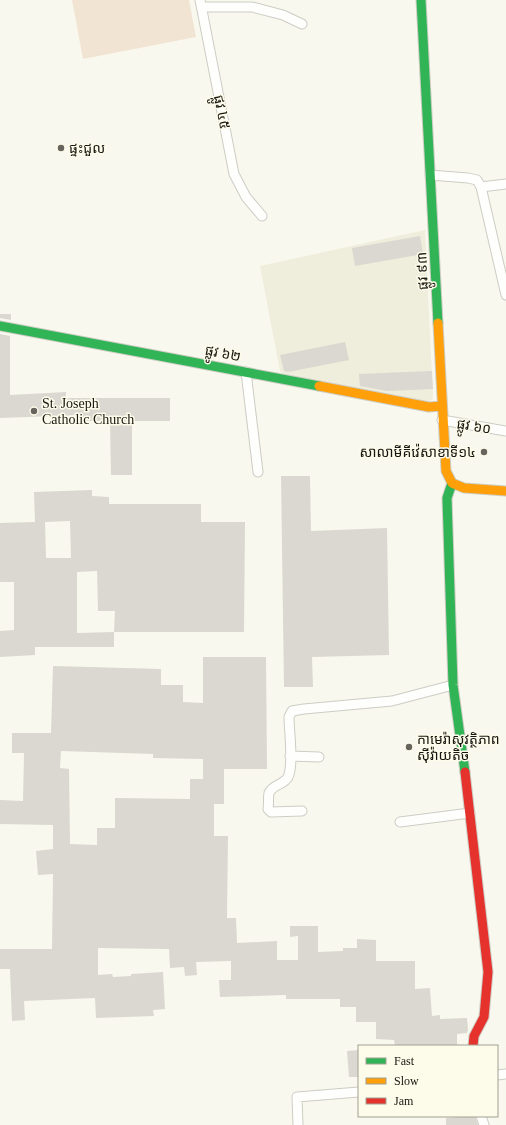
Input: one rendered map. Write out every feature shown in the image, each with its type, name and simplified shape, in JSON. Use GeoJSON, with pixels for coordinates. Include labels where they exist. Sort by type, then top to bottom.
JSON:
{"type":"FeatureCollection","features":[{"type":"Feature","properties":{"kind":"street","name":"ផ្លូវ ៩៣"},"geometry":{"type":"LineString","coordinates":[[421,0],[437,292],[442,420],[446,471],[452,483]]}},
{"type":"Feature","properties":{"kind":"street"},"geometry":{"type":"LineString","coordinates":[[201,3],[252,7],[283,15],[302,24]]}},
{"type":"Feature","properties":{"kind":"street","name":"ផ្លូវ ៤៥"},"geometry":{"type":"LineString","coordinates":[[201,3],[234,174],[246,197],[262,216]]}},
{"type":"Feature","properties":{"kind":"street"},"geometry":{"type":"LineString","coordinates":[[430,175],[477,180],[481,187],[506,295]]}},
{"type":"Feature","properties":{"kind":"street"},"geometry":{"type":"LineString","coordinates":[[481,187],[506,184]]}},
{"type":"Feature","properties":{"kind":"street","name":"ផ្លូវ ៦២"},"geometry":{"type":"LineString","coordinates":[[0,326],[429,407],[442,406]]}},
{"type":"Feature","properties":{"kind":"street"},"geometry":{"type":"LineString","coordinates":[[246,372],[258,472]]}},
{"type":"Feature","properties":{"kind":"street","name":"ផ្លូវ ៦០"},"geometry":{"type":"LineString","coordinates":[[442,420],[506,431]]}},
{"type":"Feature","properties":{"kind":"street"},"geometry":{"type":"LineString","coordinates":[[473,1045],[474,1036],[484,1018],[488,972],[470,813],[453,685],[447,498],[452,483],[464,488],[506,491]]}},
{"type":"Feature","properties":{"kind":"street"},"geometry":{"type":"LineString","coordinates":[[302,811],[271,812],[268,809],[269,793],[274,786],[284,782],[288,778],[290,756],[289,717],[292,711],[392,701],[453,685]]}},
{"type":"Feature","properties":{"kind":"street"},"geometry":{"type":"LineString","coordinates":[[290,756],[319,757]]}},
{"type":"Feature","properties":{"kind":"street"},"geometry":{"type":"LineString","coordinates":[[400,822],[470,813]]}},
{"type":"Feature","properties":{"kind":"street"},"geometry":{"type":"LineString","coordinates":[[298,1125],[297,1097],[358,1092]]}},
{"type":"Feature","properties":{"kind":"shaded area"},"geometry":{"type":"Polygon","coordinates":[[[72,0],[189,0],[196,37],[83,59],[72,0]]]}},
{"type":"Feature","properties":{"kind":"shaded area"},"geometry":{"type":"Polygon","coordinates":[[[425,230],[433,399],[423,404],[287,378],[280,371],[260,266],[425,230]]]}},
{"type":"Feature","properties":{"kind":"building"},"geometry":{"type":"Polygon","coordinates":[[[420,236],[423,254],[355,266],[352,248],[420,236]]]}},
{"type":"Feature","properties":{"kind":"building"},"geometry":{"type":"Polygon","coordinates":[[[0,314],[11,314],[11,320],[0,318],[0,314]]]}},
{"type":"Feature","properties":{"kind":"building"},"geometry":{"type":"Polygon","coordinates":[[[0,334],[10,336],[10,395],[66,392],[66,398],[170,398],[170,421],[132,421],[132,475],[111,475],[110,421],[82,421],[82,415],[0,418],[0,334]]]}},
{"type":"Feature","properties":{"kind":"building"},"geometry":{"type":"Polygon","coordinates":[[[345,342],[349,360],[288,372],[284,371],[280,355],[345,342]]]}},
{"type":"Feature","properties":{"kind":"building"},"geometry":{"type":"Polygon","coordinates":[[[432,371],[433,389],[387,391],[360,386],[359,374],[432,371]]]}},
{"type":"Feature","properties":{"kind":"building"},"geometry":{"type":"Polygon","coordinates":[[[281,476],[310,476],[311,531],[387,528],[389,655],[312,657],[313,687],[284,687],[281,476]]]}},
{"type":"Feature","properties":{"kind":"building"},"geometry":{"type":"Polygon","coordinates":[[[92,490],[92,496],[109,497],[109,504],[201,504],[201,522],[245,522],[244,632],[114,632],[114,647],[35,647],[35,655],[0,657],[0,631],[14,630],[14,582],[0,582],[0,523],[35,522],[34,492],[92,490]],[[70,521],[45,522],[46,558],[71,558],[70,521]],[[97,571],[77,572],[77,633],[114,632],[115,611],[98,611],[97,571]]]}},
{"type":"Feature","properties":{"kind":"building"},"geometry":{"type":"Polygon","coordinates":[[[203,657],[266,657],[267,769],[224,769],[224,804],[214,804],[214,836],[228,836],[227,918],[236,918],[237,943],[277,941],[277,960],[298,960],[298,936],[290,937],[290,926],[318,926],[318,952],[343,951],[343,948],[357,948],[357,939],[376,940],[376,961],[415,961],[415,989],[430,988],[432,1016],[440,1015],[440,1019],[467,1018],[467,1033],[457,1034],[457,1045],[395,1045],[394,1040],[376,1039],[376,1022],[356,1022],[356,1007],[340,1007],[340,999],[286,999],[286,995],[220,997],[219,980],[231,980],[231,961],[196,962],[197,975],[185,976],[184,967],[170,968],[169,949],[98,948],[98,975],[112,974],[113,977],[163,972],[165,1009],[153,1010],[154,1016],[96,1018],[95,998],[24,1001],[25,1020],[12,1021],[10,969],[0,969],[0,949],[52,949],[53,874],[38,875],[36,851],[53,849],[53,825],[0,824],[0,800],[23,801],[24,753],[12,753],[12,733],[51,733],[53,666],[161,669],[161,685],[183,685],[183,702],[203,703],[203,657]],[[61,751],[60,768],[69,769],[70,844],[97,845],[97,828],[115,828],[115,798],[190,799],[190,779],[203,779],[203,759],[153,758],[153,754],[61,751]]]}},
{"type":"Feature","properties":{"kind":"building"},"geometry":{"type":"Polygon","coordinates":[[[358,1050],[358,1077],[349,1077],[347,1051],[358,1050]]]}},
{"type":"Feature","properties":{"kind":"building"},"geometry":{"type":"Polygon","coordinates":[[[475,1117],[478,1125],[446,1125],[446,1118],[475,1117]]]}},
{"type":"Feature","properties":{"kind":"traffic: fast"},"geometry":{"type":"LineString","coordinates":[[421,0],[438,323]]}},
{"type":"Feature","properties":{"kind":"traffic: fast"},"geometry":{"type":"LineString","coordinates":[[0,326],[319,386]]}},
{"type":"Feature","properties":{"kind":"traffic: fast"},"geometry":{"type":"LineString","coordinates":[[452,483],[447,498],[453,685],[465,772]]}},
{"type":"Feature","properties":{"kind":"traffic: slow"},"geometry":{"type":"LineString","coordinates":[[438,323],[446,471],[452,483],[464,488],[506,491]]}},
{"type":"Feature","properties":{"kind":"traffic: slow"},"geometry":{"type":"LineString","coordinates":[[319,386],[429,407],[442,406]]}},
{"type":"Feature","properties":{"kind":"traffic: jam"},"geometry":{"type":"LineString","coordinates":[[465,772],[488,972],[484,1017],[474,1036],[473,1045]]}},
{"type":"Feature","properties":{"kind":"place","name":"ផ្ទះជួល"},"geometry":{"type":"Point","coordinates":[61,148]}},
{"type":"Feature","properties":{"kind":"place","name":"St. Joseph Catholic Church"},"geometry":{"type":"Point","coordinates":[34,411]}},
{"type":"Feature","properties":{"kind":"place","name":"សាលាមីគីវ៉េសាខាទី១៤"},"geometry":{"type":"Point","coordinates":[484,452]}},
{"type":"Feature","properties":{"kind":"place","name":"កាមេរ៉ាសុវត្ថិភាព ស៊ីវ៉ាយតិច"},"geometry":{"type":"Point","coordinates":[409,747]}}]}
